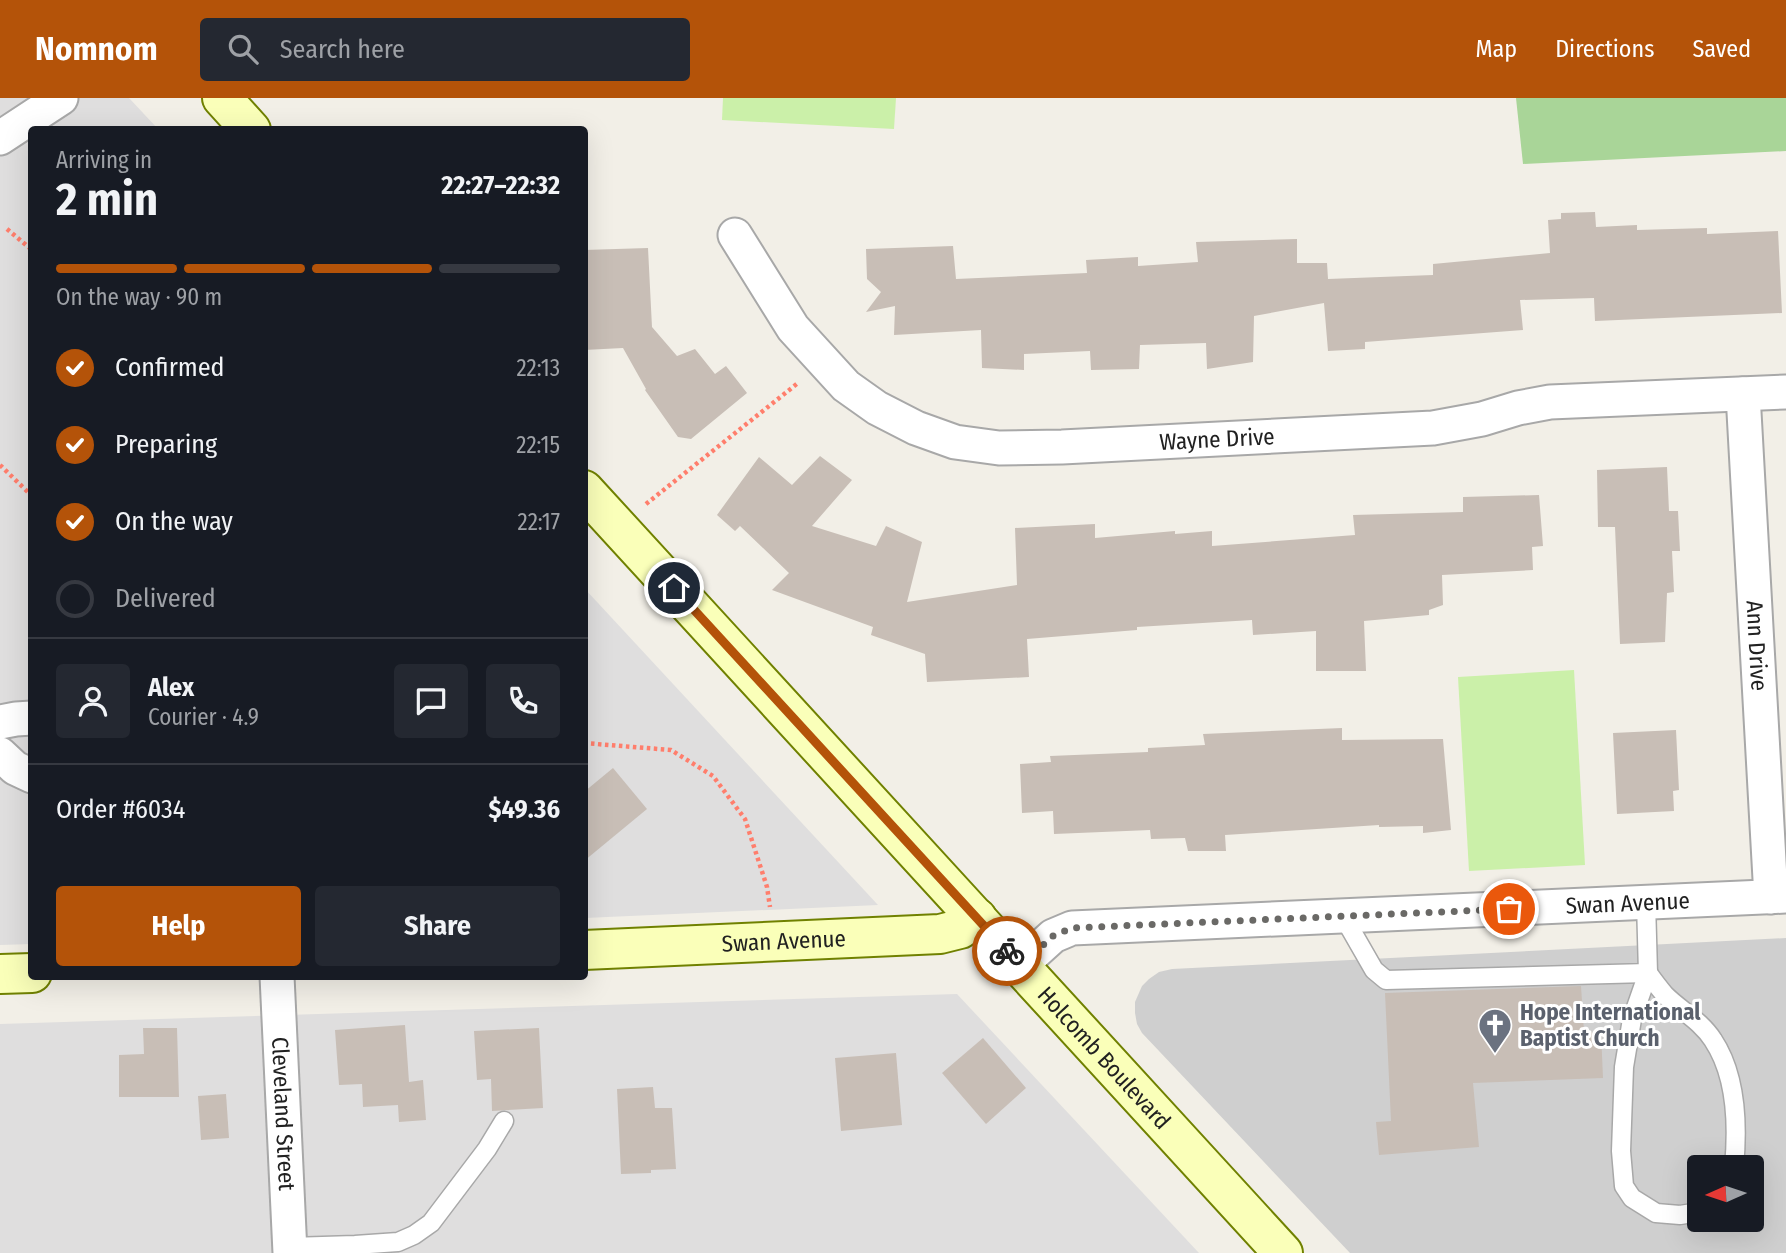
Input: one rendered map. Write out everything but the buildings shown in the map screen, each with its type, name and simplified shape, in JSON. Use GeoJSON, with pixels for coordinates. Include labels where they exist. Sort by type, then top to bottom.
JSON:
{"type":"FeatureCollection","features":[{"type":"Feature","properties":{"kind":"street"},"geometry":{"type":"LineString","coordinates":[[0,138],[61,98]]}},
{"type":"Feature","properties":{"kind":"street"},"geometry":{"type":"LineString","coordinates":[[222,98],[247,126]]}},
{"type":"Feature","properties":{"kind":"street","name":"Wayne Drive"},"geometry":{"type":"LineString","coordinates":[[735,235],[793,328],[846,386],[877,408],[916,428],[955,442],[999,448],[1062,447],[1433,428],[1550,402],[1786,393]]}},
{"type":"Feature","properties":{"kind":"street","name":"Ann Drive"},"geometry":{"type":"LineString","coordinates":[[1743,394],[1778,897]]}},
{"type":"Feature","properties":{"kind":"street","name":"Holcomb Boulevard"},"geometry":{"type":"LineString","coordinates":[[588,495],[1283,1253]]}},
{"type":"Feature","properties":{"kind":"street"},"geometry":{"type":"LineString","coordinates":[[0,722],[28,719]]}},
{"type":"Feature","properties":{"kind":"street"},"geometry":{"type":"LineString","coordinates":[[0,754],[15,768],[28,774]]}},
{"type":"Feature","properties":{"kind":"street","name":"Swan Avenue"},"geometry":{"type":"LineString","coordinates":[[1021,965],[1053,936],[1072,928],[1778,897]]}},
{"type":"Feature","properties":{"kind":"street","name":"Swan Avenue"},"geometry":{"type":"LineString","coordinates":[[588,950],[940,934],[960,929],[977,918]]}},
{"type":"Feature","properties":{"kind":"street"},"geometry":{"type":"LineString","coordinates":[[0,974],[28,973]]}},
{"type":"Feature","properties":{"kind":"street","name":"Cleveland Street"},"geometry":{"type":"LineString","coordinates":[[277,980],[290,1250]]}},
{"type":"Feature","properties":{"kind":"lane"},"geometry":{"type":"LineString","coordinates":[[1646,902],[1648,973],[1632,1019],[1623,1067],[1621,1151],[1624,1186],[1632,1198],[1656,1213],[1687,1214]]}},
{"type":"Feature","properties":{"kind":"lane"},"geometry":{"type":"LineString","coordinates":[[1343,916],[1374,970],[1386,980],[1648,973]]}},
{"type":"Feature","properties":{"kind":"lane"},"geometry":{"type":"LineString","coordinates":[[1648,973],[1666,996],[1713,1039],[1730,1075],[1737,1135],[1735,1155]]}},
{"type":"Feature","properties":{"kind":"lane"},"geometry":{"type":"LineString","coordinates":[[290,1250],[398,1242],[414,1235],[431,1223],[487,1149],[504,1121]]}},
{"type":"Feature","properties":{"kind":"path"},"geometry":{"type":"LineString","coordinates":[[7,229],[28,247]]}},
{"type":"Feature","properties":{"kind":"path"},"geometry":{"type":"LineString","coordinates":[[618,526],[823,362]]}},
{"type":"Feature","properties":{"kind":"path"},"geometry":{"type":"LineString","coordinates":[[0,465],[28,492]]}},
{"type":"Feature","properties":{"kind":"path"},"geometry":{"type":"LineString","coordinates":[[588,743],[671,750],[713,776],[745,819],[767,887],[775,942]]}},
{"type":"Feature","properties":{"kind":"shaded area"},"geometry":{"type":"Polygon","coordinates":[[[0,98],[129,98],[155,126],[28,126],[28,944],[0,945],[0,98]]]}},
{"type":"Feature","properties":{"kind":"shaded area"},"geometry":{"type":"Polygon","coordinates":[[[588,592],[878,905],[588,918],[588,592]]]}},
{"type":"Feature","properties":{"kind":"shaded area"},"geometry":{"type":"Polygon","coordinates":[[[1786,938],[1786,1253],[1350,1253],[1142,1033],[1137,1024],[1135,1002],[1142,986],[1159,972],[1172,969],[1786,938]]]}},
{"type":"Feature","properties":{"kind":"shaded area"},"geometry":{"type":"Polygon","coordinates":[[[957,994],[1199,1253],[0,1253],[0,1024],[957,994]]]}},
{"type":"Feature","properties":{"kind":"green space"},"geometry":{"type":"Polygon","coordinates":[[[723,98],[896,98],[894,129],[722,120],[723,98]]]}},
{"type":"Feature","properties":{"kind":"green space"},"geometry":{"type":"Polygon","coordinates":[[[1516,98],[1786,98],[1786,151],[1523,164],[1516,98]]]}},
{"type":"Feature","properties":{"kind":"green space"},"geometry":{"type":"Polygon","coordinates":[[[1574,670],[1585,865],[1469,871],[1458,677],[1574,670]]]}},
{"type":"Feature","properties":{"kind":"way so far"},"geometry":{"type":"LineString","coordinates":[[1007,951],[1021,965],[1053,936],[1072,928],[1509,909]]}},
{"type":"Feature","properties":{"kind":"place","name":"Hope International Baptist Church"},"geometry":{"type":"Point","coordinates":[1495,1055]}},
{"type":"Feature","properties":{"kind":"route"},"geometry":{"type":"LineString","coordinates":[[674,588],[1007,951]]}}]}
